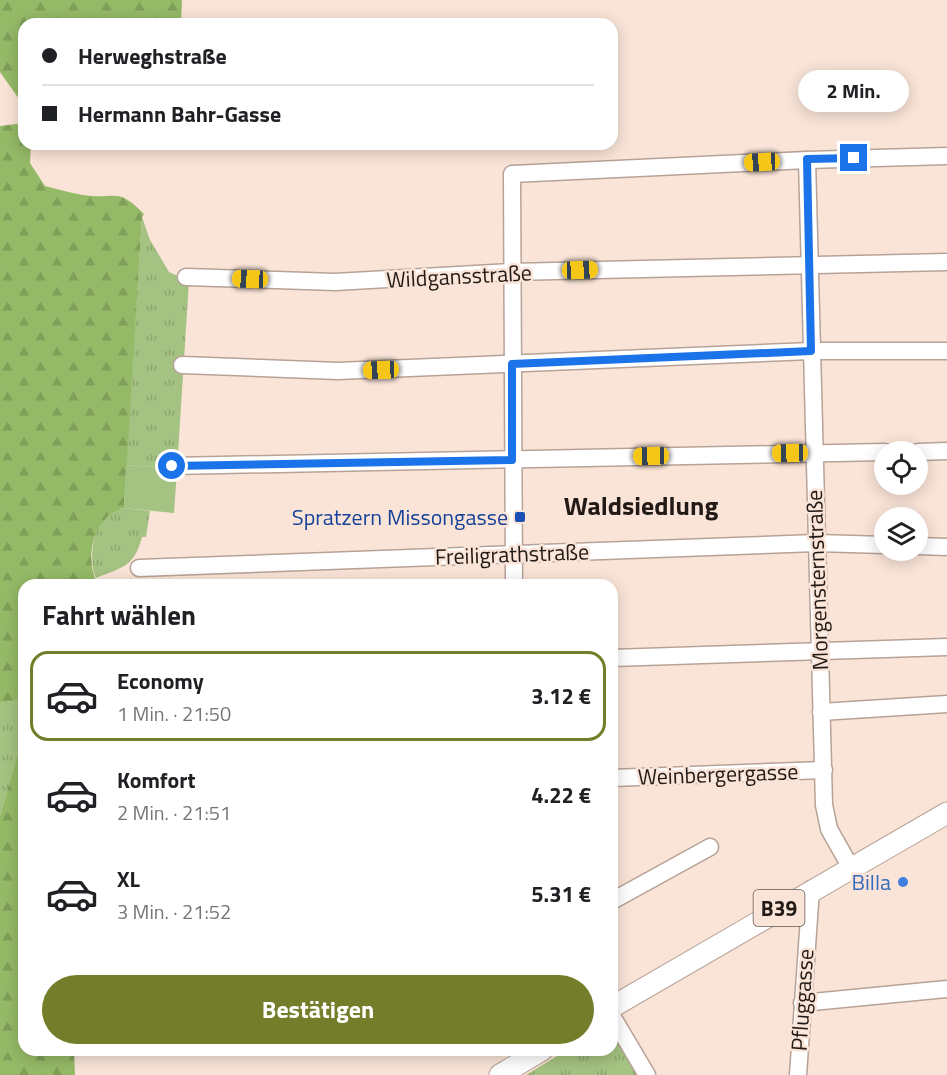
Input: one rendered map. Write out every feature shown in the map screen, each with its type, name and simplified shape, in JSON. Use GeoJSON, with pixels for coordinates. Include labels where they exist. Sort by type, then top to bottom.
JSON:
{"type":"FeatureCollection","features":[{"type":"Feature","properties":{"kind":"main road","name":"B39"},"geometry":{"type":"LineString","coordinates":[[618,1003],[811,889],[947,813]]}},
{"type":"Feature","properties":{"kind":"main road"},"geometry":{"type":"LineString","coordinates":[[500,1075],[532,1056]]}},
{"type":"Feature","properties":{"kind":"street"},"geometry":{"type":"LineString","coordinates":[[514,579],[512,174],[807,159],[947,156]]}},
{"type":"Feature","properties":{"kind":"street","name":"Morgensternstraße"},"geometry":{"type":"LineString","coordinates":[[807,159],[813,453],[825,805],[829,830],[851,868]]}},
{"type":"Feature","properties":{"kind":"street","name":"Wildgansstraße"},"geometry":{"type":"LineString","coordinates":[[186,277],[335,282],[511,272],[947,262]]}},
{"type":"Feature","properties":{"kind":"street"},"geometry":{"type":"LineString","coordinates":[[182,365],[338,371],[811,351],[947,351]]}},
{"type":"Feature","properties":{"kind":"street"},"geometry":{"type":"LineString","coordinates":[[172,466],[874,452]]}},
{"type":"Feature","properties":{"kind":"street"},"geometry":{"type":"LineString","coordinates":[[928,452],[947,452]]}},
{"type":"Feature","properties":{"kind":"street","name":"Freiligrathstraße"},"geometry":{"type":"LineString","coordinates":[[139,568],[816,543],[874,545]]}},
{"type":"Feature","properties":{"kind":"street"},"geometry":{"type":"LineString","coordinates":[[928,546],[947,547]]}},
{"type":"Feature","properties":{"kind":"street"},"geometry":{"type":"LineString","coordinates":[[618,658],[947,648]]}},
{"type":"Feature","properties":{"kind":"street"},"geometry":{"type":"LineString","coordinates":[[822,712],[947,704]]}},
{"type":"Feature","properties":{"kind":"street","name":"Weinbergergasse"},"geometry":{"type":"LineString","coordinates":[[618,778],[824,770]]}},
{"type":"Feature","properties":{"kind":"street"},"geometry":{"type":"LineString","coordinates":[[618,898],[710,847]]}},
{"type":"Feature","properties":{"kind":"street","name":"Pfluggasse"},"geometry":{"type":"LineString","coordinates":[[798,1075],[811,889]]}},
{"type":"Feature","properties":{"kind":"street"},"geometry":{"type":"LineString","coordinates":[[802,1003],[947,989]]}},
{"type":"Feature","properties":{"kind":"street"},"geometry":{"type":"LineString","coordinates":[[618,1026],[647,1075]]}},
{"type":"Feature","properties":{"kind":"green space"},"geometry":{"type":"Polygon","coordinates":[[[0,0],[182,0],[181,18],[18,18],[18,98],[0,72],[0,0]]]}},
{"type":"Feature","properties":{"kind":"green space"},"geometry":{"type":"Polygon","coordinates":[[[18,124],[18,150],[31,150],[30,163],[45,186],[83,195],[122,197],[144,214],[124,508],[107,517],[97,532],[92,551],[95,579],[18,579],[18,700],[0,703],[0,126],[18,124]]]}},
{"type":"Feature","properties":{"kind":"green space"},"geometry":{"type":"Polygon","coordinates":[[[142,217],[150,240],[169,272],[189,281],[177,469],[126,465],[142,217]]]}},
{"type":"Feature","properties":{"kind":"green space"},"geometry":{"type":"Polygon","coordinates":[[[126,465],[177,469],[174,513],[124,508],[126,465]]]}},
{"type":"Feature","properties":{"kind":"green space"},"geometry":{"type":"Polygon","coordinates":[[[124,508],[150,511],[146,537],[142,537],[135,555],[126,565],[96,578],[92,556],[96,531],[105,516],[112,511],[124,508]]]}},
{"type":"Feature","properties":{"kind":"green space"},"geometry":{"type":"Polygon","coordinates":[[[18,700],[18,752],[0,816],[0,703],[18,700]]]}},
{"type":"Feature","properties":{"kind":"green space"},"geometry":{"type":"Polygon","coordinates":[[[18,752],[18,1056],[74,1056],[75,1075],[0,1075],[0,816],[18,752]]]}},
{"type":"Feature","properties":{"kind":"green space"},"geometry":{"type":"Polygon","coordinates":[[[618,1039],[639,1075],[526,1075],[557,1056],[618,1056],[618,1039]]]}},
{"type":"Feature","properties":{"kind":"place","name":"Spratzern Missongasse"},"geometry":{"type":"Point","coordinates":[520,517]}},
{"type":"Feature","properties":{"kind":"place","name":"Billa"},"geometry":{"type":"Point","coordinates":[903,882]}},
{"type":"Feature","properties":{"kind":"district","name":"Waldsiedlung"},"geometry":{"type":"Point","coordinates":[641,505]}},
{"type":"Feature","properties":{"kind":"route"},"geometry":{"type":"LineString","coordinates":[[172,466],[512,460],[512,364],[811,351],[807,159],[854,158]]}}]}
